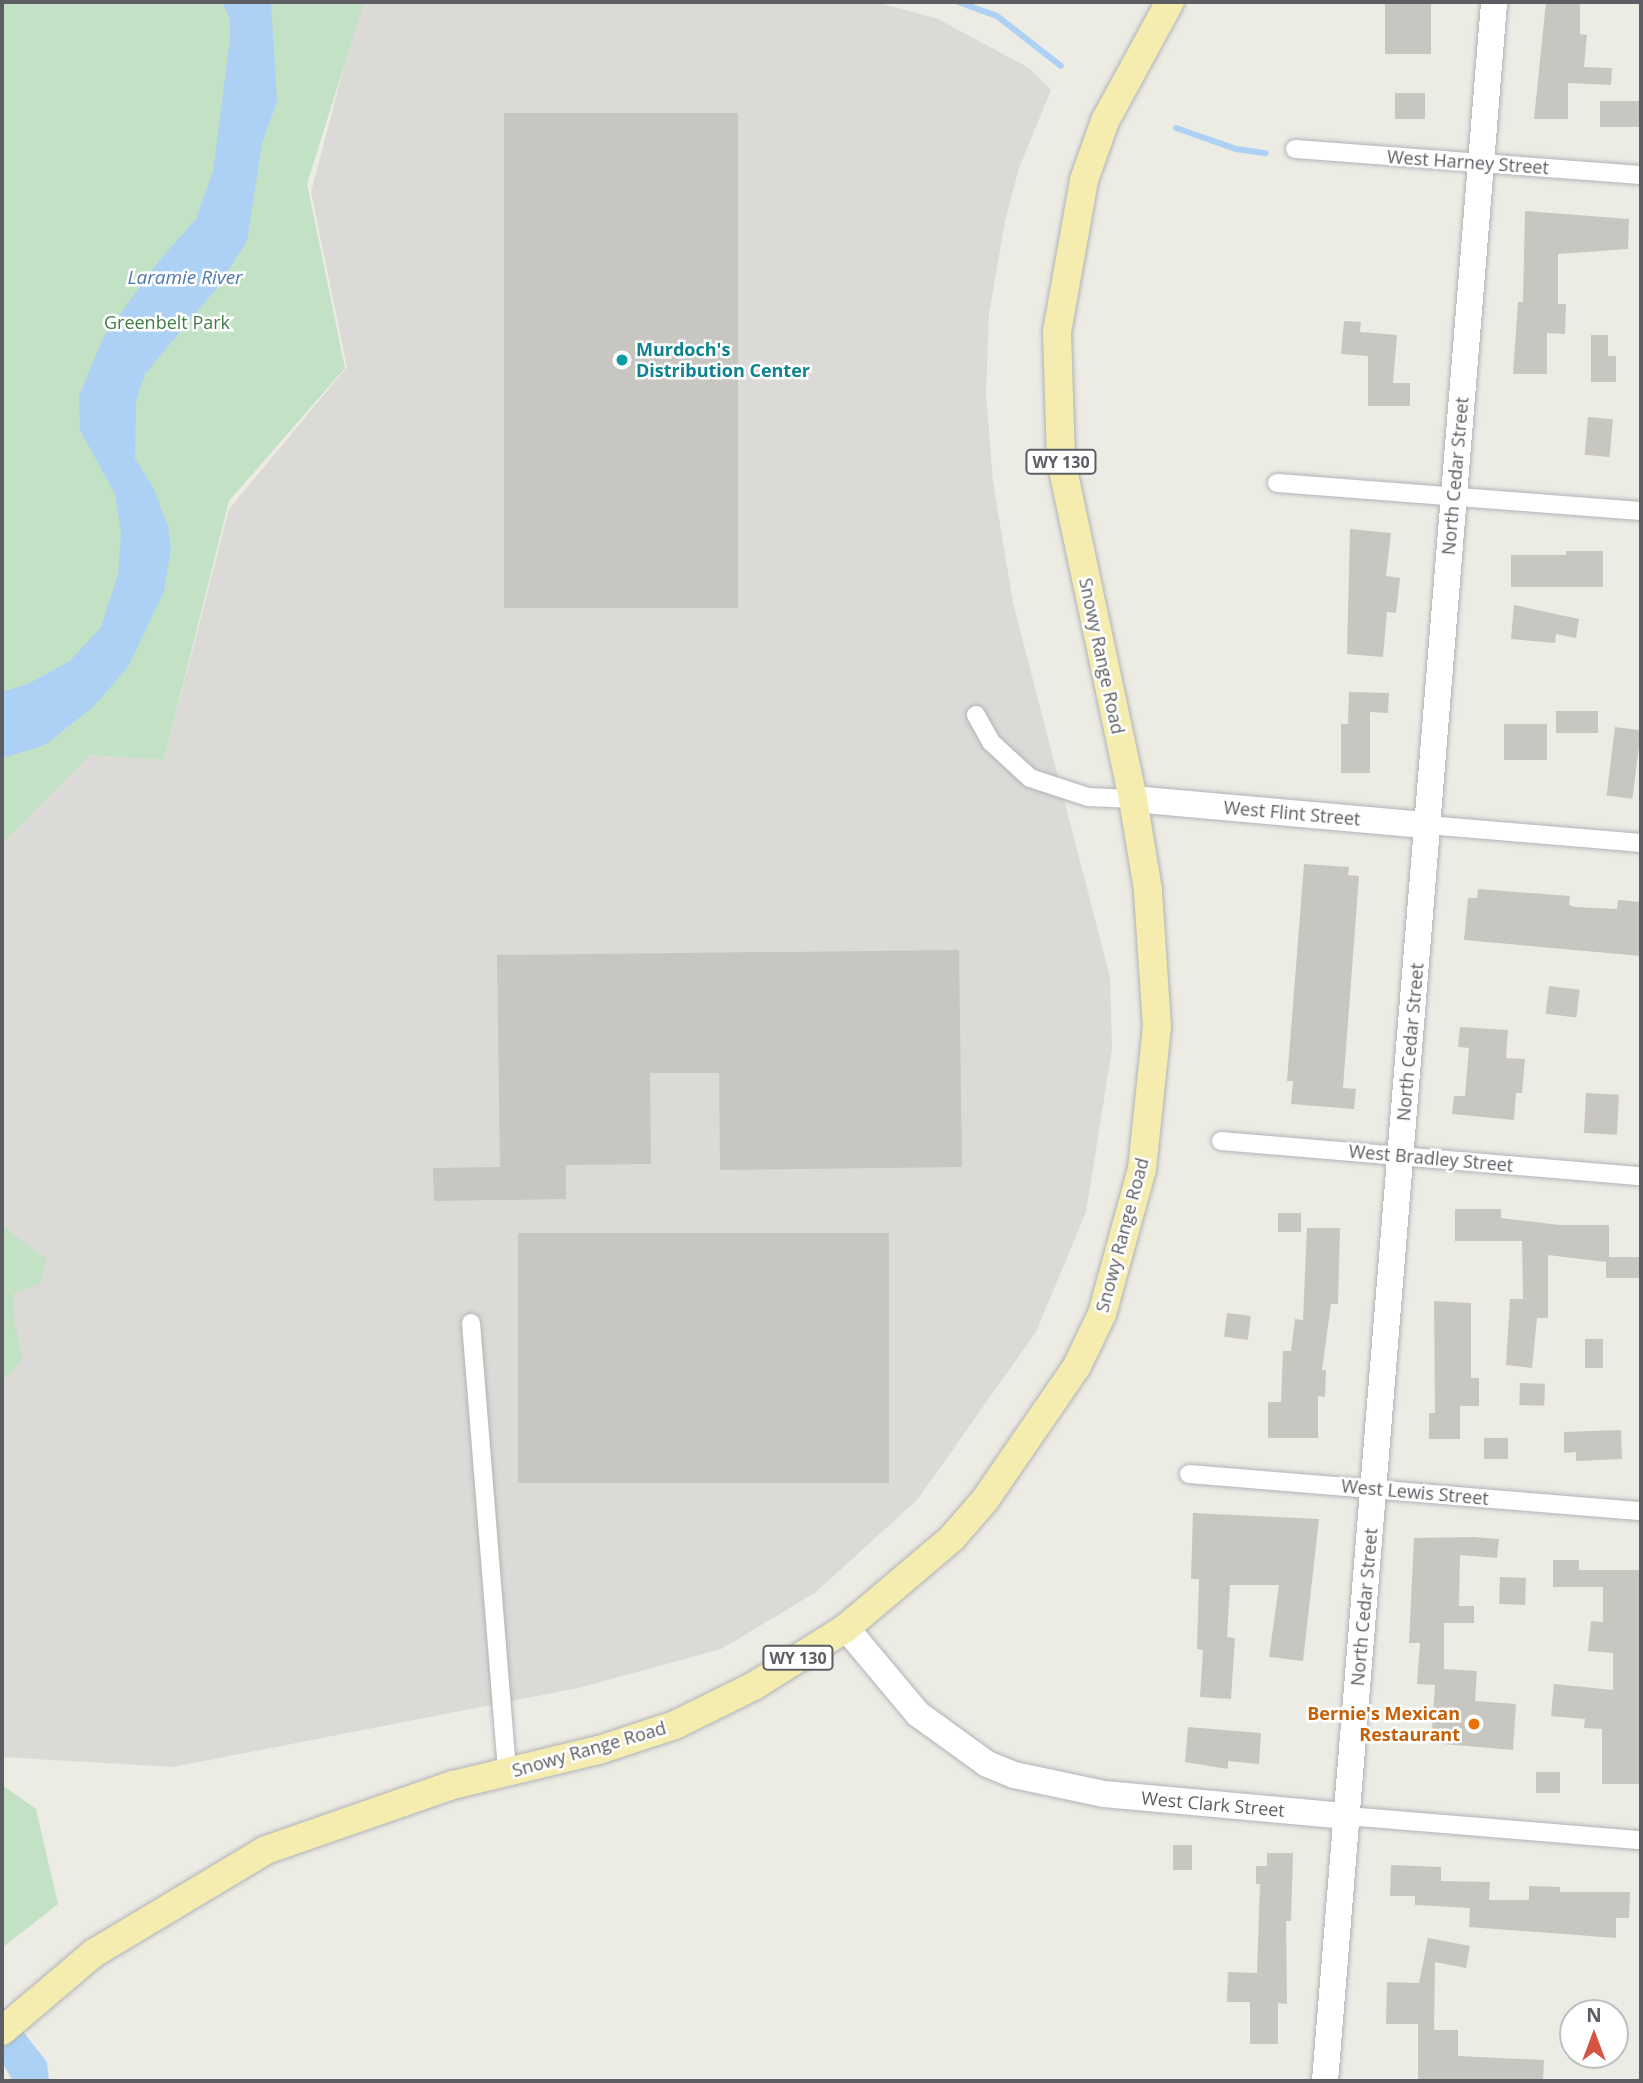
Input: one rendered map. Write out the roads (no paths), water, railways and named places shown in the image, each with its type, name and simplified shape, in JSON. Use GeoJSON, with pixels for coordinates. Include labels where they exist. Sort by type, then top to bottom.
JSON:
{"type":"FeatureCollection","features":[{"type":"Feature","properties":{"kind":"main road","name":"Snowy Range Road"},"geometry":{"type":"LineString","coordinates":[[2,2031],[94,1953],[265,1850],[333,1823],[507,1772],[599,1750],[675,1725],[754,1686],[846,1628],[918,1570],[985,1500],[1069,1377],[1102,1314],[1142,1168],[1155,1059],[1153,937],[1133,799],[1061,460],[1057,332],[1069,249],[1088,168],[1105,121],[1170,2]]}},
{"type":"Feature","properties":{"kind":"street","name":"North Cedar Street"},"geometry":{"type":"LineString","coordinates":[[1325,2081],[1494,2]]}},
{"type":"Feature","properties":{"kind":"street","name":"West Harney Street"},"geometry":{"type":"LineString","coordinates":[[1295,149],[1641,175]]}},
{"type":"Feature","properties":{"kind":"street"},"geometry":{"type":"LineString","coordinates":[[1277,483],[1641,511]]}},
{"type":"Feature","properties":{"kind":"street","name":"West Flint Street"},"geometry":{"type":"LineString","coordinates":[[976,715],[991,742],[1030,778],[1088,796],[1641,843]]}},
{"type":"Feature","properties":{"kind":"street","name":"West Bradley Street"},"geometry":{"type":"LineString","coordinates":[[1221,1141],[1641,1176]]}},
{"type":"Feature","properties":{"kind":"street"},"geometry":{"type":"LineString","coordinates":[[471,1323],[507,1772]]}},
{"type":"Feature","properties":{"kind":"street","name":"West Lewis Street"},"geometry":{"type":"LineString","coordinates":[[1189,1474],[1641,1511]]}},
{"type":"Feature","properties":{"kind":"street","name":"West Clark Street"},"geometry":{"type":"LineString","coordinates":[[846,1628],[918,1714],[987,1764],[1014,1776],[1104,1794],[1641,1840]]}},
{"type":"Feature","properties":{"kind":"water","name":"Laramie River"},"geometry":{"type":"Polygon","coordinates":[[[222,2],[271,2],[277,102],[262,143],[247,241],[216,289],[145,374],[136,401],[135,459],[153,487],[168,526],[171,548],[164,591],[128,667],[93,707],[45,745],[2,758],[2,692],[30,683],[70,661],[101,627],[118,574],[121,533],[115,494],[80,430],[79,396],[103,338],[158,262],[196,219],[213,171],[230,39],[230,19],[222,2]]]}},
{"type":"Feature","properties":{"kind":"water"},"geometry":{"type":"Polygon","coordinates":[[[2,2005],[47,2062],[49,2081],[13,2081],[2,2062],[2,2005]]]}},
{"type":"Feature","properties":{"kind":"waterway"},"geometry":{"type":"LineString","coordinates":[[958,2],[997,16],[1061,66]]}},
{"type":"Feature","properties":{"kind":"waterway"},"geometry":{"type":"LineString","coordinates":[[1176,128],[1236,149],[1266,153]]}},
{"type":"Feature","properties":{"kind":"place","name":"Murdoch's Distribution Center"},"geometry":{"type":"Point","coordinates":[622,360]}},
{"type":"Feature","properties":{"kind":"place","name":"Bernie's Mexican Restaurant"},"geometry":{"type":"Point","coordinates":[1474,1724]}},
{"type":"Feature","properties":{"kind":"park label","name":"Greenbelt Park"},"geometry":{"type":"Point","coordinates":[167,322]}}]}
